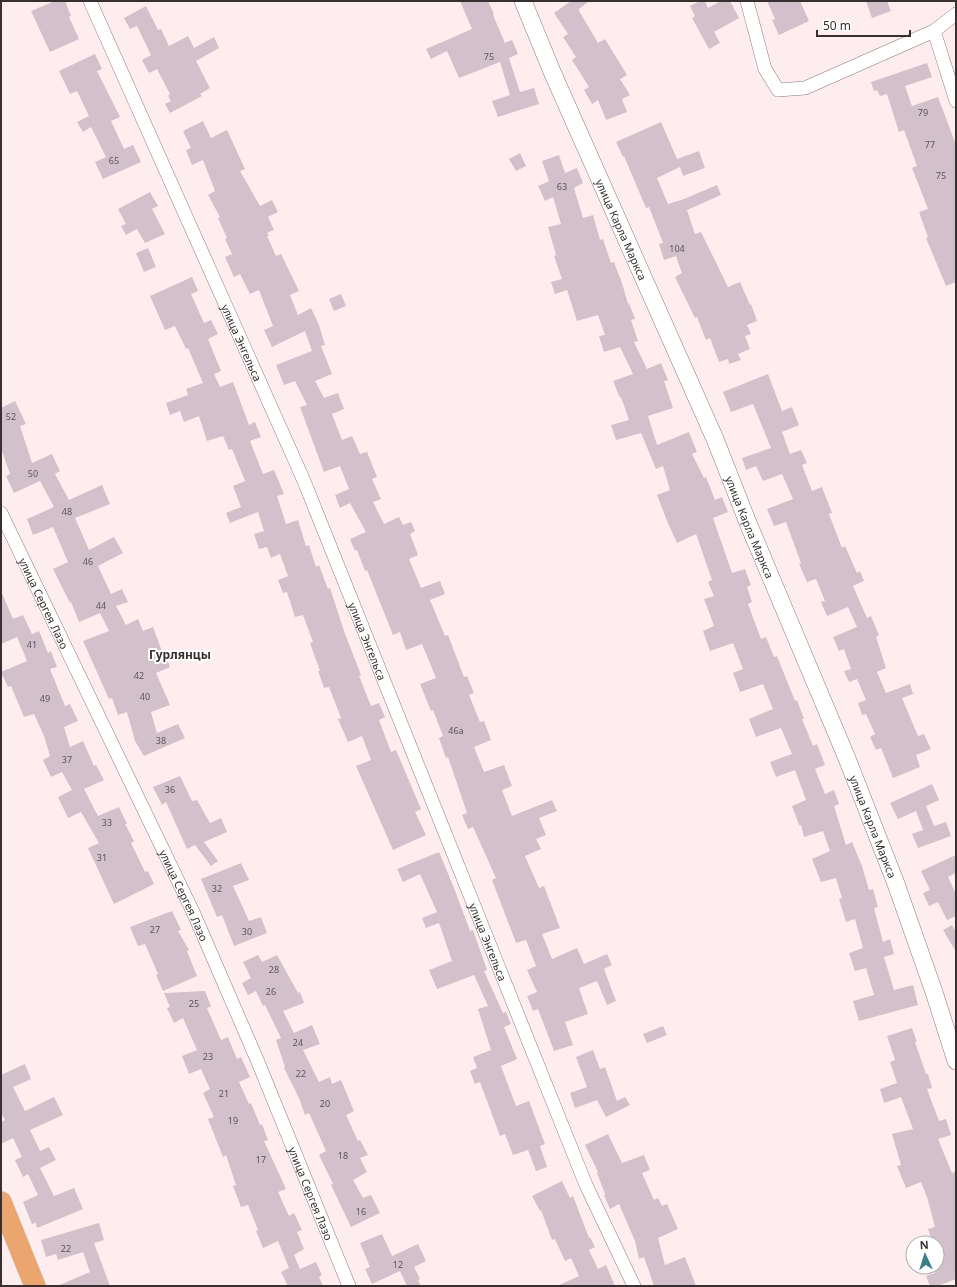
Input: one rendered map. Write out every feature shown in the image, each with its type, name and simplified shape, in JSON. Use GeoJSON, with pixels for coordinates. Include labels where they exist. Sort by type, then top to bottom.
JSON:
{"type":"FeatureCollection","features":[{"type":"Feature","properties":{"kind":"main road"},"geometry":{"type":"LineString","coordinates":[[1,1202],[35,1286]]}},
{"type":"Feature","properties":{"kind":"street","name":"улица Энгельса"},"geometry":{"type":"LineString","coordinates":[[90,1],[304,481],[586,1185],[634,1286]]}},
{"type":"Feature","properties":{"kind":"street","name":"улица Карла Маркса"},"geometry":{"type":"LineString","coordinates":[[523,1],[553,74],[715,439],[748,523],[846,756],[895,881],[934,992],[956,1061]]}},
{"type":"Feature","properties":{"kind":"street"},"geometry":{"type":"LineString","coordinates":[[747,1],[765,69],[778,90],[805,88],[934,31],[956,14]]}},
{"type":"Feature","properties":{"kind":"street"},"geometry":{"type":"LineString","coordinates":[[934,31],[956,101]]}},
{"type":"Feature","properties":{"kind":"street","name":"улица Сергея Лазо"},"geometry":{"type":"LineString","coordinates":[[1,513],[194,914],[258,1062],[349,1286]]}},
{"type":"Feature","properties":{"kind":"building"},"geometry":{"type":"Polygon","coordinates":[[[55,1],[65,1],[71,16],[69,17],[79,39],[50,52],[31,11],[55,1]]]}},
{"type":"Feature","properties":{"kind":"building"},"geometry":{"type":"Polygon","coordinates":[[[460,1],[488,1],[505,43],[512,40],[518,54],[509,58],[520,92],[534,88],[539,104],[498,117],[492,101],[510,95],[500,62],[459,78],[447,51],[431,59],[426,49],[472,29],[460,1]]]}},
{"type":"Feature","properties":{"kind":"building"},"geometry":{"type":"Polygon","coordinates":[[[571,1],[589,1],[579,9],[579,11],[598,43],[605,39],[627,75],[620,79],[630,95],[622,99],[627,112],[606,120],[598,100],[592,104],[584,90],[589,87],[572,60],[576,57],[563,37],[568,34],[554,13],[571,1]]]}},
{"type":"Feature","properties":{"kind":"building"},"geometry":{"type":"Polygon","coordinates":[[[700,1],[705,1],[708,8],[721,1],[730,1],[739,18],[714,32],[720,43],[709,49],[692,18],[695,16],[690,6],[700,1]]]}},
{"type":"Feature","properties":{"kind":"building"},"geometry":{"type":"Polygon","coordinates":[[[767,1],[800,1],[809,21],[779,35],[772,20],[775,19],[767,1]]]}},
{"type":"Feature","properties":{"kind":"building"},"geometry":{"type":"Polygon","coordinates":[[[866,1],[887,1],[891,11],[872,18],[866,1]]]}},
{"type":"Feature","properties":{"kind":"building"},"geometry":{"type":"Polygon","coordinates":[[[146,6],[158,30],[161,29],[169,46],[188,36],[194,48],[214,37],[219,48],[196,61],[210,88],[200,94],[202,96],[170,113],[165,104],[171,101],[168,96],[170,94],[157,69],[149,73],[142,60],[151,55],[137,26],[130,29],[124,18],[146,6]]]}},
{"type":"Feature","properties":{"kind":"building"},"geometry":{"type":"Polygon","coordinates":[[[95,54],[102,69],[97,71],[120,117],[111,121],[124,149],[133,145],[141,162],[103,179],[95,162],[106,157],[91,127],[83,132],[77,122],[89,116],[77,91],[70,94],[59,71],[95,54]]]}},
{"type":"Feature","properties":{"kind":"building"},"geometry":{"type":"Polygon","coordinates":[[[927,63],[932,77],[905,86],[912,106],[938,97],[956,145],[956,282],[946,286],[926,238],[928,237],[919,212],[928,209],[912,168],[917,166],[904,130],[899,132],[887,94],[880,96],[877,90],[874,91],[871,82],[927,63]]]}},
{"type":"Feature","properties":{"kind":"building"},"geometry":{"type":"Polygon","coordinates":[[[203,121],[211,138],[227,130],[245,169],[240,171],[260,206],[272,200],[278,212],[268,217],[274,230],[267,233],[269,236],[267,236],[276,256],[281,254],[299,291],[290,295],[298,315],[311,308],[319,325],[325,345],[321,346],[332,374],[315,381],[324,398],[338,393],[344,409],[332,414],[342,440],[352,436],[360,454],[367,452],[377,477],[372,479],[381,499],[373,502],[384,524],[399,517],[403,525],[411,522],[415,531],[410,534],[418,555],[409,559],[421,588],[440,581],[445,594],[430,600],[445,636],[448,635],[464,677],[467,676],[474,693],[469,695],[480,722],[484,721],[491,740],[474,747],[484,772],[504,765],[512,786],[502,790],[512,816],[552,800],[557,811],[539,818],[546,835],[536,839],[541,849],[525,856],[539,888],[544,886],[560,928],[542,934],[552,959],[577,948],[584,964],[607,954],[612,965],[604,969],[616,1001],[607,1005],[597,981],[579,988],[588,1014],[565,1022],[573,1045],[554,1051],[538,1009],[533,1011],[527,996],[537,992],[527,970],[536,966],[526,940],[516,943],[492,880],[496,878],[473,827],[468,829],[462,815],[467,813],[448,757],[446,758],[439,738],[443,736],[433,710],[431,711],[420,684],[436,678],[422,644],[406,650],[400,632],[393,635],[367,570],[365,571],[357,550],[355,551],[350,539],[366,532],[350,503],[340,508],[335,495],[349,489],[340,466],[324,472],[300,407],[307,405],[295,381],[284,385],[276,365],[312,351],[305,331],[272,347],[264,330],[273,326],[259,290],[250,294],[240,274],[234,277],[225,257],[232,254],[218,218],[220,217],[208,195],[215,191],[203,160],[192,165],[186,150],[191,148],[183,131],[203,121]]]}},
{"type":"Feature","properties":{"kind":"building"},"geometry":{"type":"Polygon","coordinates":[[[661,122],[677,159],[699,151],[705,168],[683,176],[680,167],[657,178],[668,204],[717,185],[721,195],[687,210],[695,234],[701,232],[728,287],[740,282],[750,305],[751,304],[757,321],[747,325],[751,334],[745,336],[750,349],[738,354],[741,360],[729,364],[728,359],[719,362],[710,338],[706,340],[697,317],[695,318],[675,277],[682,273],[676,256],[664,260],[659,244],[663,243],[649,207],[646,208],[624,156],[623,157],[616,142],[661,122]]]}},
{"type":"Feature","properties":{"kind":"building"},"geometry":{"type":"Polygon","coordinates":[[[520,153],[526,166],[516,171],[509,159],[520,153]]]}},
{"type":"Feature","properties":{"kind":"building"},"geometry":{"type":"Polygon","coordinates":[[[559,155],[565,173],[577,168],[583,183],[574,188],[583,218],[593,215],[600,240],[603,239],[611,263],[614,262],[628,304],[629,303],[635,319],[631,320],[638,341],[634,342],[647,369],[661,363],[668,380],[664,381],[673,408],[648,416],[657,445],[689,432],[697,452],[692,454],[704,478],[706,477],[715,500],[722,497],[728,512],[713,518],[732,573],[745,569],[751,585],[747,587],[752,602],[748,604],[761,639],[766,637],[774,657],[777,656],[795,701],[797,700],[804,719],[802,719],[813,746],[817,744],[825,765],[815,769],[825,794],[834,790],[839,804],[834,806],[846,845],[852,842],[862,866],[869,890],[873,889],[878,907],[874,908],[883,942],[890,939],[894,954],[884,957],[894,990],[913,985],[918,1005],[859,1021],[853,1001],[874,995],[866,968],[855,971],[849,953],[863,948],[855,919],[846,922],[839,899],[842,898],[836,878],[821,882],[812,859],[830,851],[823,831],[804,837],[801,825],[799,825],[792,806],[806,800],[795,770],[776,777],[770,762],[792,754],[781,728],[756,737],[749,719],[773,709],[763,684],[740,692],[733,673],[743,669],[733,643],[710,651],[703,631],[714,626],[704,599],[714,596],[708,582],[712,580],[696,534],[677,543],[657,495],[670,490],[663,466],[656,469],[641,433],[616,440],[611,425],[629,420],[621,397],[620,398],[613,381],[633,374],[620,347],[604,352],[599,336],[605,335],[598,315],[577,321],[567,290],[555,294],[551,282],[562,279],[554,256],[556,255],[548,227],[561,224],[553,197],[545,201],[538,186],[549,181],[542,161],[559,155]]]}},
{"type":"Feature","properties":{"kind":"building"},"geometry":{"type":"Polygon","coordinates":[[[150,192],[158,206],[152,209],[165,234],[145,243],[137,229],[126,235],[121,226],[126,224],[118,209],[150,192]]]}},
{"type":"Feature","properties":{"kind":"building"},"geometry":{"type":"Polygon","coordinates":[[[148,248],[156,267],[144,272],[136,253],[148,248]]]}},
{"type":"Feature","properties":{"kind":"building"},"geometry":{"type":"Polygon","coordinates":[[[192,277],[198,291],[191,294],[204,323],[211,320],[218,334],[208,339],[221,371],[214,374],[220,387],[233,382],[249,425],[255,422],[261,437],[250,441],[263,474],[274,470],[284,494],[277,496],[286,524],[298,520],[306,546],[309,545],[316,567],[319,565],[328,589],[330,588],[344,631],[361,675],[359,676],[371,706],[379,703],[385,717],[379,720],[391,752],[396,750],[421,809],[415,812],[426,835],[393,850],[356,766],[371,760],[362,736],[348,742],[338,719],[341,718],[329,687],[324,688],[318,671],[320,671],[310,643],[313,642],[303,615],[295,617],[287,592],[283,593],[278,580],[288,576],[280,554],[271,558],[267,547],[259,549],[254,534],[264,531],[258,512],[230,523],[226,513],[241,507],[233,486],[245,481],[232,449],[229,450],[223,436],[207,441],[199,416],[184,422],[180,411],[170,415],[166,403],[188,395],[186,389],[203,383],[188,348],[186,349],[175,326],[165,330],[150,296],[192,277]]]}},
{"type":"Feature","properties":{"kind":"building"},"geometry":{"type":"Polygon","coordinates":[[[341,294],[346,306],[334,311],[329,299],[341,294]]]}},
{"type":"Feature","properties":{"kind":"building"},"geometry":{"type":"Polygon","coordinates":[[[768,374],[782,411],[792,407],[799,425],[782,432],[790,454],[801,450],[807,463],[802,465],[812,491],[822,487],[832,513],[829,514],[842,548],[845,546],[857,573],[860,571],[864,581],[853,586],[867,618],[871,616],[879,635],[876,637],[886,668],[877,672],[886,693],[910,684],[913,694],[902,698],[918,736],[924,734],[931,749],[916,755],[920,767],[893,778],[881,748],[876,750],[870,737],[875,734],[866,714],[862,715],[858,703],[866,700],[857,679],[849,682],[844,671],[851,669],[844,649],[839,651],[833,637],[857,627],[848,607],[827,616],[821,602],[825,601],[816,579],[807,582],[799,564],[801,563],[786,522],[774,526],[767,509],[793,499],[782,474],[763,481],[756,466],[746,470],[742,458],[771,448],[753,404],[731,412],[723,392],[768,374]]]}},
{"type":"Feature","properties":{"kind":"building"},"geometry":{"type":"Polygon","coordinates":[[[15,401],[26,424],[20,426],[32,463],[52,454],[60,471],[55,474],[69,500],[102,485],[110,504],[75,518],[89,550],[114,537],[123,553],[98,566],[111,594],[122,589],[128,602],[116,606],[126,625],[138,619],[143,631],[153,627],[164,657],[166,657],[170,667],[156,673],[170,705],[151,712],[157,733],[178,724],[185,738],[144,756],[135,741],[127,712],[118,715],[112,698],[109,699],[83,641],[109,631],[100,613],[79,622],[71,602],[70,603],[53,569],[68,562],[53,527],[33,535],[27,519],[54,507],[40,481],[14,493],[6,476],[10,474],[1,448],[1,408],[15,401]]]}},
{"type":"Feature","properties":{"kind":"building"},"geometry":{"type":"Polygon","coordinates":[[[1,591],[13,619],[23,615],[32,634],[39,631],[48,653],[51,651],[57,667],[50,669],[65,706],[70,704],[78,721],[64,727],[70,747],[83,741],[94,766],[96,765],[104,780],[84,789],[98,816],[119,807],[127,824],[125,824],[134,841],[131,843],[145,872],[148,871],[154,884],[114,904],[88,848],[99,843],[81,812],[68,818],[58,797],[72,790],[62,772],[51,777],[43,760],[50,756],[44,736],[34,714],[24,717],[11,686],[8,687],[1,672],[27,661],[17,637],[1,644],[1,591]]]}},
{"type":"Feature","properties":{"kind":"building"},"geometry":{"type":"Polygon","coordinates":[[[180,776],[192,801],[197,800],[210,823],[221,818],[227,832],[204,842],[218,861],[211,866],[195,845],[187,849],[166,802],[162,805],[153,787],[180,776]]]}},
{"type":"Feature","properties":{"kind":"building"},"geometry":{"type":"Polygon","coordinates":[[[932,784],[939,800],[926,806],[934,826],[946,822],[951,836],[918,848],[912,834],[923,830],[916,811],[898,819],[890,803],[932,784]]]}},
{"type":"Feature","properties":{"kind":"building"},"geometry":{"type":"Polygon","coordinates":[[[439,852],[470,931],[473,930],[487,970],[484,971],[503,1013],[506,1012],[511,1024],[504,1027],[517,1059],[501,1066],[516,1106],[529,1101],[545,1144],[540,1146],[547,1167],[536,1171],[528,1150],[513,1155],[505,1134],[500,1136],[480,1082],[475,1084],[470,1071],[477,1068],[473,1057],[491,1050],[478,1009],[488,1006],[474,975],[437,989],[429,970],[452,961],[439,923],[426,928],[422,918],[437,912],[420,874],[403,882],[397,869],[439,852]]]}},
{"type":"Feature","properties":{"kind":"building"},"geometry":{"type":"Polygon","coordinates":[[[956,855],[956,873],[948,877],[956,894],[956,916],[947,920],[938,902],[929,906],[923,893],[930,890],[921,871],[956,855]]]}},
{"type":"Feature","properties":{"kind":"building"},"geometry":{"type":"Polygon","coordinates":[[[241,863],[249,880],[233,886],[249,921],[261,917],[267,933],[234,946],[222,915],[217,917],[201,879],[241,863]]]}},
{"type":"Feature","properties":{"kind":"building"},"geometry":{"type":"Polygon","coordinates":[[[172,911],[181,930],[178,931],[189,950],[187,951],[197,976],[163,991],[156,975],[158,974],[145,944],[138,946],[130,927],[172,911]]]}},
{"type":"Feature","properties":{"kind":"building"},"geometry":{"type":"Polygon","coordinates":[[[952,925],[956,932],[956,952],[943,930],[952,925]]]}},
{"type":"Feature","properties":{"kind":"building"},"geometry":{"type":"Polygon","coordinates":[[[258,955],[262,962],[277,955],[298,993],[300,992],[304,1003],[283,1011],[294,1033],[312,1025],[320,1044],[303,1050],[319,1082],[330,1077],[332,1084],[341,1080],[354,1111],[346,1115],[358,1141],[360,1140],[368,1155],[360,1158],[367,1172],[353,1180],[363,1198],[371,1195],[380,1213],[351,1227],[331,1185],[333,1184],[319,1155],[326,1151],[309,1113],[305,1115],[299,1098],[284,1068],[285,1067],[276,1040],[281,1038],[265,1005],[263,1006],[256,991],[248,995],[242,983],[251,978],[243,962],[258,955]]]}},
{"type":"Feature","properties":{"kind":"building"},"geometry":{"type":"Polygon","coordinates":[[[205,991],[211,1006],[207,1008],[221,1040],[228,1037],[237,1059],[241,1057],[250,1077],[239,1082],[249,1104],[251,1103],[260,1125],[262,1124],[268,1140],[264,1141],[286,1189],[278,1192],[289,1216],[294,1213],[302,1230],[297,1232],[304,1249],[294,1255],[300,1269],[316,1262],[322,1275],[319,1277],[323,1286],[288,1286],[281,1272],[289,1268],[278,1241],[263,1248],[256,1231],[258,1230],[248,1205],[241,1207],[233,1186],[236,1185],[226,1155],[223,1157],[208,1119],[214,1117],[203,1093],[210,1089],[201,1069],[189,1074],[182,1056],[197,1050],[183,1018],[174,1023],[167,1008],[170,1007],[164,993],[205,991]]]}},
{"type":"Feature","properties":{"kind":"building"},"geometry":{"type":"Polygon","coordinates":[[[663,1026],[667,1035],[647,1043],[643,1034],[663,1026]]]}},
{"type":"Feature","properties":{"kind":"building"},"geometry":{"type":"Polygon","coordinates":[[[912,1028],[917,1042],[915,1042],[932,1088],[927,1089],[939,1121],[946,1119],[951,1135],[938,1139],[952,1173],[956,1171],[956,1279],[937,1286],[930,1286],[926,1276],[945,1275],[945,1235],[930,1235],[928,1229],[935,1227],[927,1197],[921,1182],[906,1188],[897,1166],[901,1165],[892,1134],[913,1129],[901,1097],[884,1103],[880,1089],[897,1083],[890,1062],[895,1060],[887,1036],[912,1028]]]}},
{"type":"Feature","properties":{"kind":"building"},"geometry":{"type":"Polygon","coordinates":[[[593,1050],[600,1069],[605,1067],[617,1101],[625,1097],[630,1105],[606,1117],[597,1100],[575,1108],[570,1093],[587,1087],[576,1057],[593,1050]]]}},
{"type":"Feature","properties":{"kind":"building"},"geometry":{"type":"Polygon","coordinates":[[[25,1064],[31,1079],[13,1087],[25,1111],[54,1097],[63,1115],[30,1130],[40,1151],[49,1147],[56,1160],[40,1168],[54,1196],[74,1188],[83,1209],[37,1228],[36,1223],[32,1224],[23,1202],[38,1195],[28,1174],[23,1177],[15,1160],[22,1157],[13,1138],[1,1144],[1,1122],[5,1120],[1,1112],[1,1075],[25,1064]]]}},
{"type":"Feature","properties":{"kind":"building"},"geometry":{"type":"Polygon","coordinates":[[[608,1134],[622,1163],[644,1155],[650,1170],[642,1173],[654,1200],[658,1198],[662,1206],[667,1204],[678,1229],[658,1238],[665,1265],[685,1257],[696,1286],[654,1286],[644,1257],[639,1259],[635,1241],[619,1204],[610,1209],[604,1195],[605,1194],[597,1173],[598,1172],[585,1145],[608,1134]]]}},
{"type":"Feature","properties":{"kind":"building"},"geometry":{"type":"Polygon","coordinates":[[[562,1181],[570,1198],[573,1196],[589,1238],[590,1237],[595,1247],[589,1250],[598,1269],[606,1265],[615,1286],[557,1286],[579,1276],[571,1258],[565,1261],[555,1239],[552,1240],[541,1210],[540,1211],[532,1196],[562,1181]]]}},
{"type":"Feature","properties":{"kind":"building"},"geometry":{"type":"Polygon","coordinates":[[[99,1223],[104,1240],[94,1243],[110,1286],[57,1286],[90,1272],[83,1252],[58,1260],[56,1254],[46,1257],[41,1240],[99,1223]]]}},
{"type":"Feature","properties":{"kind":"building"},"geometry":{"type":"Polygon","coordinates":[[[382,1234],[392,1256],[418,1244],[426,1261],[414,1267],[420,1279],[418,1280],[421,1286],[407,1286],[400,1271],[372,1284],[365,1269],[370,1267],[360,1243],[382,1234]]]}},
{"type":"Feature","properties":{"kind":"district","name":"Гурлянцы"},"geometry":{"type":"Point","coordinates":[180,654]}}]}
